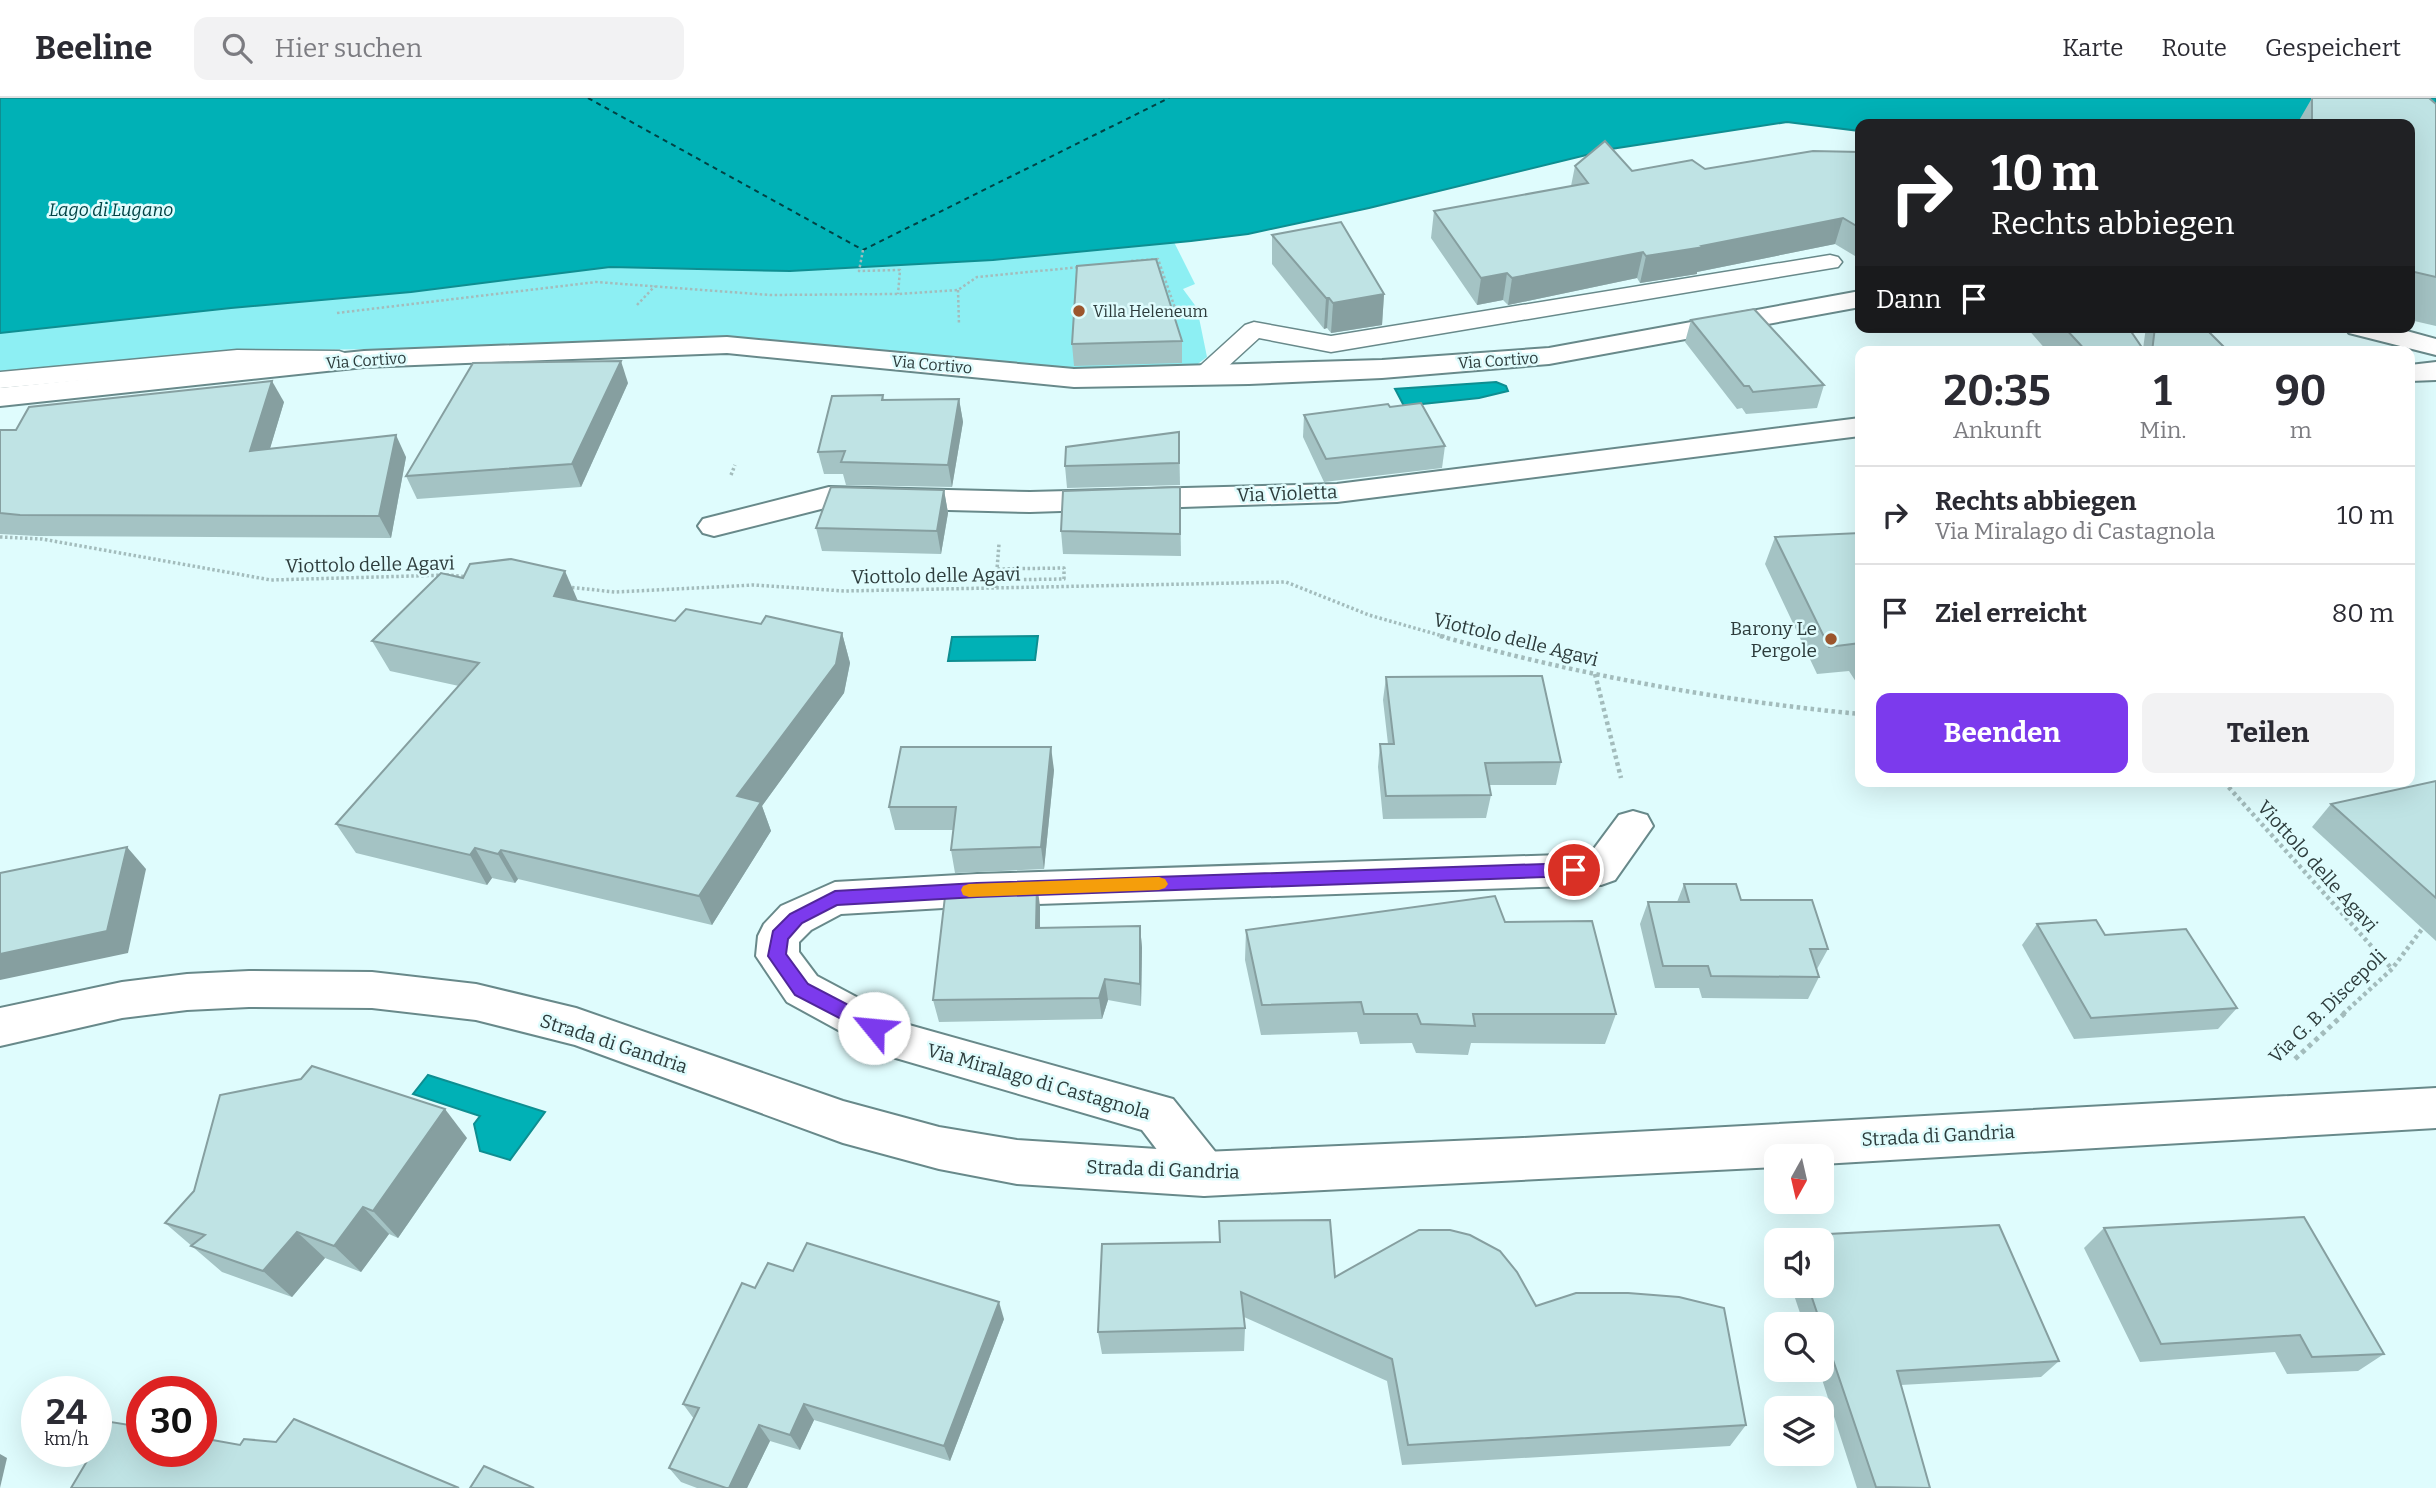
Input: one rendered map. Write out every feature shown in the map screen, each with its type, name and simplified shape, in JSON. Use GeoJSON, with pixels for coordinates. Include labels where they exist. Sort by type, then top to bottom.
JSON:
{"type":"FeatureCollection","features":[{"type":"Feature","properties":{"kind":"street","name":"Via Cortivo"},"geometry":{"type":"LineString","coordinates":[[0,397],[364,359],[727,345],[1074,377],[1382,369],[1549,356],[1855,300]]}},
{"type":"Feature","properties":{"kind":"street"},"geometry":{"type":"LineString","coordinates":[[2382,333],[2436,347]]}},
{"type":"Feature","properties":{"kind":"street"},"geometry":{"type":"LineString","coordinates":[[2415,373],[2436,371]]}},
{"type":"Feature","properties":{"kind":"street","name":"Via Violetta"},"geometry":{"type":"LineString","coordinates":[[714,526],[829,497],[1030,502],[1337,493],[1855,428]]}},
{"type":"Feature","properties":{"kind":"street","name":"Via Miralago di Castagnola"},"geometry":{"type":"LineString","coordinates":[[1204,1174],[1157,1114],[898,1041],[802,989],[777,956],[779,936],[796,918],[835,898],[977,890],[1601,869],[1633,826]]}},
{"type":"Feature","properties":{"kind":"street","name":"Strada di Gandria"},"geometry":{"type":"LineString","coordinates":[[0,1027],[122,1000],[199,991],[372,990],[477,1002],[576,1027],[843,1122],[939,1148],[1017,1162],[1204,1174],[1523,1160],[2436,1108]]}},
{"type":"Feature","properties":{"kind":"lane"},"geometry":{"type":"LineString","coordinates":[[1203,375],[1254,330],[1331,344],[1830,262]]}},
{"type":"Feature","properties":{"kind":"lane"},"geometry":{"type":"LineString","coordinates":[[0,380],[237,358],[364,359]]}},
{"type":"Feature","properties":{"kind":"path"},"geometry":{"type":"LineString","coordinates":[[863,250],[859,271],[900,270],[898,294]]}},
{"type":"Feature","properties":{"kind":"path"},"geometry":{"type":"LineString","coordinates":[[1130,261],[1158,259],[1175,308]]}},
{"type":"Feature","properties":{"kind":"path"},"geometry":{"type":"LineString","coordinates":[[335,313],[575,283],[656,285],[770,295],[898,294],[958,290],[977,277],[1088,266]]}},
{"type":"Feature","properties":{"kind":"path"},"geometry":{"type":"LineString","coordinates":[[630,312],[656,285]]}},
{"type":"Feature","properties":{"kind":"path"},"geometry":{"type":"LineString","coordinates":[[958,290],[959,327]]}},
{"type":"Feature","properties":{"kind":"path","name":"Viottolo delle Agavi"},"geometry":{"type":"LineString","coordinates":[[0,537],[42,539],[271,580],[448,575],[474,578]]}},
{"type":"Feature","properties":{"kind":"path","name":"Viottolo delle Agavi"},"geometry":{"type":"LineString","coordinates":[[564,587],[615,592],[754,585],[844,591],[1286,582],[1369,615],[1487,649],[1595,674],[1805,709],[1855,714]]}},
{"type":"Feature","properties":{"kind":"path"},"geometry":{"type":"LineString","coordinates":[[1595,674],[1633,826]]}},
{"type":"Feature","properties":{"kind":"path","name":"Viottolo delle Agavi"},"geometry":{"type":"LineString","coordinates":[[2228,787],[2392,969]]}},
{"type":"Feature","properties":{"kind":"path","name":"Via G. B. Discepoli"},"geometry":{"type":"LineString","coordinates":[[2232,1118],[2392,969],[2428,921]]}},
{"type":"Feature","properties":{"kind":"shaded area"},"geometry":{"type":"Polygon","coordinates":[[[1174,242],[1195,284],[1183,289],[1197,308],[1207,357],[1187,372],[1076,371],[728,340],[491,348],[287,350],[0,372],[0,333],[411,292],[610,267],[790,271],[993,260],[1174,242]]]}},
{"type":"Feature","properties":{"kind":"water","name":"Lago di Lugano"},"geometry":{"type":"Polygon","coordinates":[[[0,98],[2436,98],[2436,179],[2415,135],[2415,119],[1855,119],[1855,130],[1787,122],[1611,149],[1369,208],[1248,234],[1191,241],[993,260],[790,271],[610,267],[411,292],[0,333],[0,98]]]}},
{"type":"Feature","properties":{"kind":"water"},"geometry":{"type":"Polygon","coordinates":[[[1496,382],[1506,386],[1508,391],[1479,398],[1404,406],[1395,389],[1496,382]]]}},
{"type":"Feature","properties":{"kind":"water"},"geometry":{"type":"Polygon","coordinates":[[[1038,636],[1035,660],[948,661],[952,637],[1038,636]]]}},
{"type":"Feature","properties":{"kind":"water"},"geometry":{"type":"Polygon","coordinates":[[[428,1075],[545,1112],[510,1160],[480,1151],[474,1124],[480,1116],[413,1094],[428,1075]]]}},
{"type":"Feature","properties":{"kind":"building"},"geometry":{"type":"Polygon","coordinates":[[[2312,98],[2429,98],[2436,104],[2436,277],[2415,272],[2415,119],[2312,119],[2312,98]]]}},
{"type":"Feature","properties":{"kind":"building"},"geometry":{"type":"Polygon","coordinates":[[[1605,141],[1632,171],[1692,160],[1705,169],[1813,151],[1855,152],[1855,225],[1843,218],[1702,246],[1704,247],[1646,256],[1643,252],[1512,278],[1507,273],[1481,278],[1434,211],[1588,183],[1575,166],[1605,141]]]}},
{"type":"Feature","properties":{"kind":"building"},"geometry":{"type":"Polygon","coordinates":[[[1341,222],[1384,294],[1333,303],[1272,235],[1341,222]]]}},
{"type":"Feature","properties":{"kind":"building","name":"Villa Heleneum"},"geometry":{"type":"Polygon","coordinates":[[[1156,259],[1182,341],[1072,344],[1077,266],[1156,259]]]}},
{"type":"Feature","properties":{"kind":"building"},"geometry":{"type":"Polygon","coordinates":[[[1754,309],[1824,385],[1753,392],[1749,386],[1744,386],[1691,320],[1754,309]]]}},
{"type":"Feature","properties":{"kind":"building"},"geometry":{"type":"Polygon","coordinates":[[[2070,333],[2132,333],[2141,346],[2081,346],[2070,333]]]}},
{"type":"Feature","properties":{"kind":"building"},"geometry":{"type":"Polygon","coordinates":[[[2154,333],[2210,333],[2223,346],[2153,346],[2154,333]]]}},
{"type":"Feature","properties":{"kind":"building"},"geometry":{"type":"Polygon","coordinates":[[[621,361],[572,464],[406,476],[473,363],[621,361]]]}},
{"type":"Feature","properties":{"kind":"building"},"geometry":{"type":"Polygon","coordinates":[[[272,381],[250,451],[396,435],[379,516],[0,513],[0,430],[16,430],[29,407],[272,381]]]}},
{"type":"Feature","properties":{"kind":"building"},"geometry":{"type":"Polygon","coordinates":[[[883,395],[882,400],[959,399],[948,465],[841,462],[845,451],[818,452],[832,396],[883,395]]]}},
{"type":"Feature","properties":{"kind":"building"},"geometry":{"type":"Polygon","coordinates":[[[1421,403],[1445,446],[1326,459],[1304,415],[1388,404],[1390,407],[1421,403]]]}},
{"type":"Feature","properties":{"kind":"building"},"geometry":{"type":"Polygon","coordinates":[[[1179,432],[1179,463],[1065,466],[1066,447],[1179,432]]]}},
{"type":"Feature","properties":{"kind":"building"},"geometry":{"type":"Polygon","coordinates":[[[831,487],[944,490],[937,531],[816,528],[831,487]]]}},
{"type":"Feature","properties":{"kind":"building"},"geometry":{"type":"Polygon","coordinates":[[[1180,487],[1180,534],[1061,531],[1063,491],[1180,487]]]}},
{"type":"Feature","properties":{"kind":"building"},"geometry":{"type":"Polygon","coordinates":[[[1855,533],[1855,644],[1829,647],[1775,537],[1855,533]]]}},
{"type":"Feature","properties":{"kind":"building"},"geometry":{"type":"Polygon","coordinates":[[[511,559],[565,571],[554,596],[675,621],[686,609],[761,624],[766,616],[842,633],[836,664],[737,796],[761,802],[699,896],[501,850],[498,854],[475,848],[470,855],[336,824],[479,663],[372,641],[441,573],[463,578],[470,564],[511,559]]]}},
{"type":"Feature","properties":{"kind":"building"},"geometry":{"type":"Polygon","coordinates":[[[1542,676],[1561,762],[1485,763],[1491,795],[1386,796],[1380,744],[1394,744],[1386,677],[1542,676]]]}},
{"type":"Feature","properties":{"kind":"building"},"geometry":{"type":"Polygon","coordinates":[[[901,747],[1051,747],[1041,847],[951,850],[956,807],[889,807],[901,747]]]}},
{"type":"Feature","properties":{"kind":"building"},"geometry":{"type":"Polygon","coordinates":[[[2436,781],[2436,898],[2331,804],[2436,781]]]}},
{"type":"Feature","properties":{"kind":"building"},"geometry":{"type":"Polygon","coordinates":[[[127,847],[107,931],[0,954],[0,873],[127,847]]]}},
{"type":"Feature","properties":{"kind":"building"},"geometry":{"type":"Polygon","coordinates":[[[1037,884],[1036,928],[1140,926],[1140,984],[1105,979],[1099,998],[933,1000],[946,888],[1037,884]]]}},
{"type":"Feature","properties":{"kind":"building"},"geometry":{"type":"Polygon","coordinates":[[[1684,884],[1736,884],[1741,900],[1812,900],[1828,949],[1810,949],[1819,977],[1711,976],[1708,966],[1663,966],[1648,902],[1689,902],[1684,884]]]}},
{"type":"Feature","properties":{"kind":"building"},"geometry":{"type":"Polygon","coordinates":[[[1495,896],[1505,922],[1592,921],[1616,1014],[1473,1014],[1475,1026],[1421,1024],[1417,1014],[1364,1014],[1361,1002],[1262,1005],[1246,930],[1495,896]]]}},
{"type":"Feature","properties":{"kind":"building"},"geometry":{"type":"Polygon","coordinates":[[[2096,920],[2105,935],[2186,929],[2237,1008],[2091,1018],[2037,924],[2096,920]]]}},
{"type":"Feature","properties":{"kind":"building"},"geometry":{"type":"Polygon","coordinates":[[[312,1066],[445,1109],[373,1211],[363,1207],[334,1246],[297,1232],[263,1271],[191,1246],[205,1235],[165,1223],[194,1191],[220,1095],[301,1079],[312,1066]]]}},
{"type":"Feature","properties":{"kind":"building"},"geometry":{"type":"Polygon","coordinates":[[[2304,1217],[2384,1354],[2312,1357],[2300,1335],[2161,1344],[2104,1228],[2304,1217]]]}},
{"type":"Feature","properties":{"kind":"building"},"geometry":{"type":"Polygon","coordinates":[[[1330,1220],[1335,1277],[1419,1230],[1450,1230],[1470,1235],[1500,1251],[1517,1272],[1536,1306],[1576,1293],[1628,1293],[1679,1297],[1724,1308],[1746,1425],[1408,1445],[1392,1359],[1241,1292],[1245,1328],[1098,1332],[1102,1244],[1220,1242],[1219,1221],[1330,1220]]]}},
{"type":"Feature","properties":{"kind":"building"},"geometry":{"type":"Polygon","coordinates":[[[1999,1225],[2059,1361],[1897,1371],[1930,1488],[1876,1487],[1834,1363],[1834,1312],[1817,1312],[1812,1298],[1834,1298],[1834,1234],[1999,1225]]]}},
{"type":"Feature","properties":{"kind":"building"},"geometry":{"type":"Polygon","coordinates":[[[807,1243],[999,1302],[944,1446],[804,1404],[790,1435],[759,1425],[729,1488],[669,1468],[699,1408],[683,1404],[742,1283],[755,1288],[768,1263],[793,1271],[807,1243]]]}},
{"type":"Feature","properties":{"kind":"building"},"geometry":{"type":"Polygon","coordinates":[[[294,1419],[459,1488],[71,1488],[83,1467],[112,1467],[112,1422],[126,1424],[126,1467],[217,1467],[217,1441],[240,1445],[244,1439],[276,1442],[294,1419]]]}},
{"type":"Feature","properties":{"kind":"building"},"geometry":{"type":"Polygon","coordinates":[[[484,1466],[534,1488],[470,1488],[484,1466]]]}},
{"type":"Feature","properties":{"kind":"ferry route"},"geometry":{"type":"LineString","coordinates":[[588,98],[863,250],[1169,98]]}},
{"type":"Feature","properties":{"kind":"slow traffic"},"geometry":{"type":"LineString","coordinates":[[969,890],[1159,884]]}},
{"type":"Feature","properties":{"kind":"place","name":"Villa Heleneum"},"geometry":{"type":"Point","coordinates":[1079,311]}},
{"type":"Feature","properties":{"kind":"place","name":"Barony Le Pergole"},"geometry":{"type":"Point","coordinates":[1831,639]}},
{"type":"Feature","properties":{"kind":"route"},"geometry":{"type":"LineString","coordinates":[[874,1028],[802,989],[777,956],[779,936],[796,918],[835,898],[977,890],[1574,870]]}}]}
